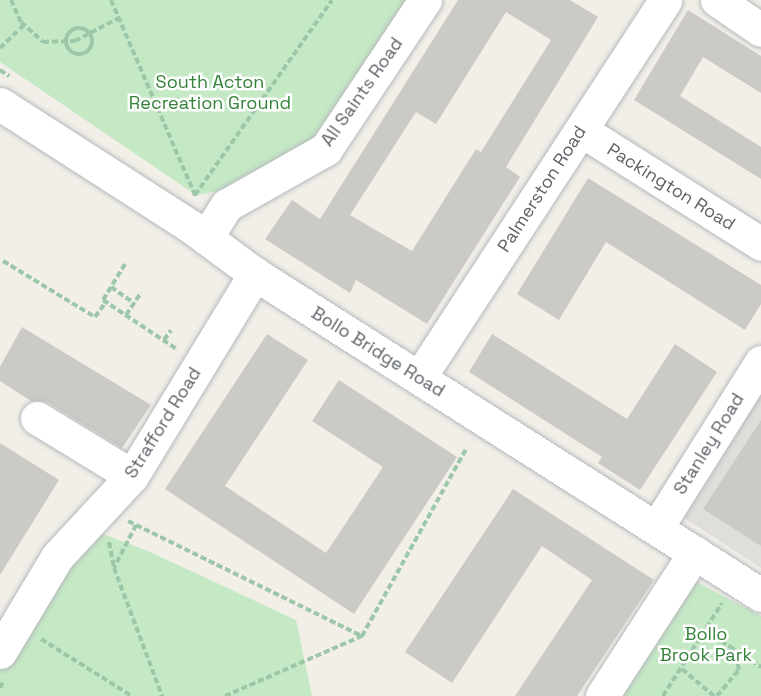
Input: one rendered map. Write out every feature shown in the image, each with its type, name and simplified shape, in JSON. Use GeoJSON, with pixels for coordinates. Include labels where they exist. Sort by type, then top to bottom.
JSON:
{"type":"FeatureCollection","features":[{"type":"Feature","properties":{"kind":"street","name":"All Saints Road"},"geometry":{"type":"LineString","coordinates":[[200,233],[227,205],[326,148],[425,0]]}},
{"type":"Feature","properties":{"kind":"street"},"geometry":{"type":"LineString","coordinates":[[717,0],[761,30]]}},
{"type":"Feature","properties":{"kind":"street","name":"Palmerston Road"},"geometry":{"type":"LineString","coordinates":[[419,378],[580,130],[652,5]]}},
{"type":"Feature","properties":{"kind":"street","name":"Bollo Bridge Road"},"geometry":{"type":"LineString","coordinates":[[10,93],[255,274],[749,587]]}},
{"type":"Feature","properties":{"kind":"street","name":"Packington Road"},"geometry":{"type":"LineString","coordinates":[[580,130],[761,244]]}},
{"type":"Feature","properties":{"kind":"street","name":"Strafford Road"},"geometry":{"type":"LineString","coordinates":[[0,652],[57,557],[132,476],[255,274]]}},
{"type":"Feature","properties":{"kind":"street","name":"Stanley Road"},"geometry":{"type":"LineString","coordinates":[[657,527],[761,362]]}},
{"type":"Feature","properties":{"kind":"street"},"geometry":{"type":"LineString","coordinates":[[37,418],[132,476]]}},
{"type":"Feature","properties":{"kind":"street"},"geometry":{"type":"LineString","coordinates":[[602,696],[695,552]]}},
{"type":"Feature","properties":{"kind":"path"},"geometry":{"type":"LineString","coordinates":[[11,0],[24,25],[43,42],[66,42],[90,36],[118,18]]}},
{"type":"Feature","properties":{"kind":"path"},"geometry":{"type":"LineString","coordinates":[[111,0],[196,195],[200,233]]}},
{"type":"Feature","properties":{"kind":"path"},"geometry":{"type":"LineString","coordinates":[[196,195],[332,0]]}},
{"type":"Feature","properties":{"kind":"path"},"geometry":{"type":"LineString","coordinates":[[0,48],[24,25]]}},
{"type":"Feature","properties":{"kind":"path"},"geometry":{"type":"LineString","coordinates":[[76,29],[90,36],[91,44],[83,53],[71,51],[66,42],[69,33],[76,29]]}},
{"type":"Feature","properties":{"kind":"path"},"geometry":{"type":"LineString","coordinates":[[0,70],[10,93]]}},
{"type":"Feature","properties":{"kind":"path"},"geometry":{"type":"LineString","coordinates":[[186,189],[196,195]]}},
{"type":"Feature","properties":{"kind":"path"},"geometry":{"type":"LineString","coordinates":[[3,261],[95,317],[106,302]]}},
{"type":"Feature","properties":{"kind":"path"},"geometry":{"type":"LineString","coordinates":[[125,264],[103,300],[184,354]]}},
{"type":"Feature","properties":{"kind":"path"},"geometry":{"type":"LineString","coordinates":[[111,287],[134,303]]}},
{"type":"Feature","properties":{"kind":"path"},"geometry":{"type":"LineString","coordinates":[[126,315],[141,293]]}},
{"type":"Feature","properties":{"kind":"path"},"geometry":{"type":"LineString","coordinates":[[164,340],[171,330]]}},
{"type":"Feature","properties":{"kind":"path"},"geometry":{"type":"LineString","coordinates":[[225,696],[362,636],[467,447]]}},
{"type":"Feature","properties":{"kind":"path"},"geometry":{"type":"LineString","coordinates":[[124,520],[362,636]]}},
{"type":"Feature","properties":{"kind":"path"},"geometry":{"type":"LineString","coordinates":[[114,568],[136,525]]}},
{"type":"Feature","properties":{"kind":"path"},"geometry":{"type":"LineString","coordinates":[[108,538],[114,568],[162,696]]}},
{"type":"Feature","properties":{"kind":"path"},"geometry":{"type":"LineString","coordinates":[[663,696],[702,635],[749,587]]}},
{"type":"Feature","properties":{"kind":"path"},"geometry":{"type":"LineString","coordinates":[[702,635],[734,648],[761,667]]}},
{"type":"Feature","properties":{"kind":"path"},"geometry":{"type":"LineString","coordinates":[[681,669],[716,696],[739,670],[734,648]]}},
{"type":"Feature","properties":{"kind":"path"},"geometry":{"type":"LineString","coordinates":[[56,650],[132,696]]}},
{"type":"Feature","properties":{"kind":"shaded area"},"geometry":{"type":"Polygon","coordinates":[[[761,379],[761,568],[675,512],[761,379]]]}},
{"type":"Feature","properties":{"kind":"green space","name":"South Acton Recreation Ground"},"geometry":{"type":"Polygon","coordinates":[[[0,0],[411,0],[321,135],[224,190],[196,195],[0,62],[0,0]]]}},
{"type":"Feature","properties":{"kind":"green space"},"geometry":{"type":"Polygon","coordinates":[[[87,528],[150,552],[296,620],[312,696],[0,696],[0,659],[87,528]]]}},
{"type":"Feature","properties":{"kind":"green space","name":"Bollo Brook Park"},"geometry":{"type":"Polygon","coordinates":[[[689,578],[761,616],[761,696],[612,696],[689,578]]]}},
{"type":"Feature","properties":{"kind":"building"},"geometry":{"type":"Polygon","coordinates":[[[458,0],[570,0],[598,17],[506,167],[520,177],[427,324],[356,280],[350,293],[265,239],[292,200],[320,219],[458,0]],[[506,12],[436,124],[416,112],[350,215],[412,251],[476,149],[481,152],[551,40],[506,12]]]}},
{"type":"Feature","properties":{"kind":"building"},"geometry":{"type":"Polygon","coordinates":[[[688,10],[761,56],[761,93],[703,57],[680,96],[761,147],[761,179],[634,100],[688,10]]]}},
{"type":"Feature","properties":{"kind":"building"},"geometry":{"type":"Polygon","coordinates":[[[588,178],[761,285],[761,304],[745,330],[606,242],[559,320],[517,294],[588,178]]]}},
{"type":"Feature","properties":{"kind":"building"},"geometry":{"type":"Polygon","coordinates":[[[22,327],[151,405],[122,448],[47,402],[31,401],[0,381],[0,367],[22,327]]]}},
{"type":"Feature","properties":{"kind":"building"},"geometry":{"type":"Polygon","coordinates":[[[267,334],[308,360],[225,486],[326,553],[383,467],[312,421],[339,380],[457,457],[354,614],[165,489],[267,334]]]}},
{"type":"Feature","properties":{"kind":"building"},"geometry":{"type":"Polygon","coordinates":[[[492,334],[627,419],[675,344],[717,372],[640,490],[598,463],[602,457],[469,372],[492,334]]]}},
{"type":"Feature","properties":{"kind":"building"},"geometry":{"type":"Polygon","coordinates":[[[761,420],[761,546],[703,509],[761,420]]]}},
{"type":"Feature","properties":{"kind":"building"},"geometry":{"type":"Polygon","coordinates":[[[0,443],[59,480],[0,575],[0,443]]]}},
{"type":"Feature","properties":{"kind":"building"},"geometry":{"type":"Polygon","coordinates":[[[513,489],[654,580],[577,696],[515,696],[592,580],[542,546],[452,683],[405,652],[513,489]]]}}]}
